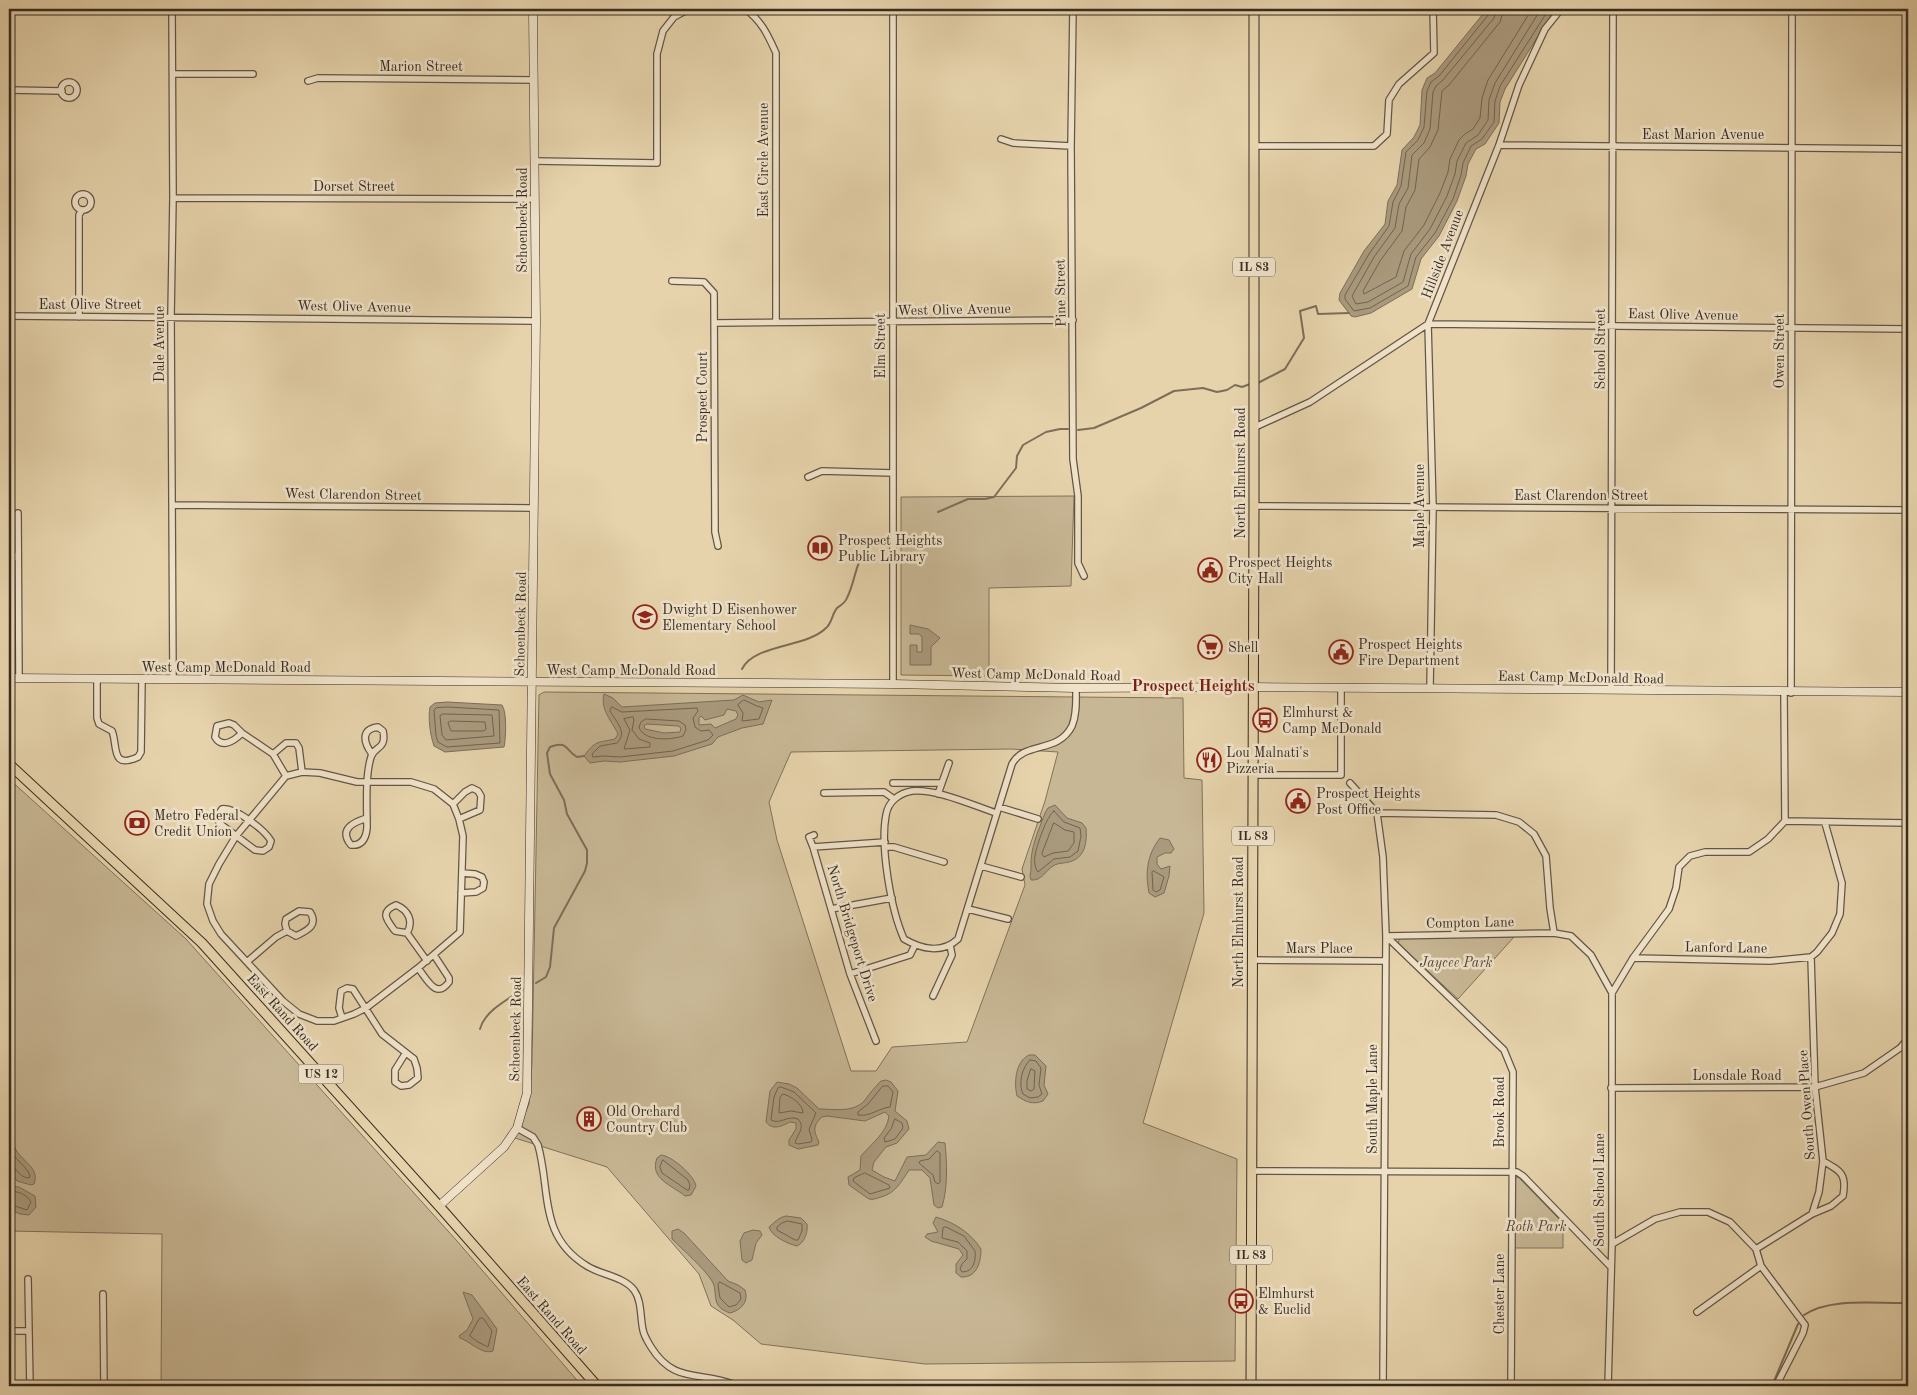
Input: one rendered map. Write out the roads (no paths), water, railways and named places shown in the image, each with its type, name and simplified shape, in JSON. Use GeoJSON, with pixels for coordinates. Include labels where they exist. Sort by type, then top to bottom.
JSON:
{"type":"FeatureCollection","features":[{"type":"Feature","properties":{"kind":"main road","name":"Schoenbeck Road"},"geometry":{"type":"LineString","coordinates":[[439,1206],[504,1147],[517,1128],[527,1093],[536,321],[533,9]]}},
{"type":"Feature","properties":{"kind":"main road","name":"North Elmhurst Road"},"geometry":{"type":"LineString","coordinates":[[1251,1386],[1254,9]]}},
{"type":"Feature","properties":{"kind":"main road","name":"West Camp McDonald Road"},"geometry":{"type":"LineString","coordinates":[[9,678],[893,684],[1076,688],[1252,687]]}},
{"type":"Feature","properties":{"kind":"main road","name":"East Camp McDonald Road"},"geometry":{"type":"LineString","coordinates":[[1252,687],[1788,693],[1908,692]]}},
{"type":"Feature","properties":{"kind":"main road","name":"East Rand Road"},"geometry":{"type":"LineString","coordinates":[[9,764],[202,943],[439,1206],[597,1386]]}},
{"type":"Feature","properties":{"kind":"main road"},"geometry":{"type":"LineString","coordinates":[[586,1374],[588,1386]]}},
{"type":"Feature","properties":{"kind":"street","name":"Dale Avenue"},"geometry":{"type":"LineString","coordinates":[[172,9],[174,74],[171,316],[173,679]]}},
{"type":"Feature","properties":{"kind":"street"},"geometry":{"type":"LineString","coordinates":[[534,160],[657,163],[657,54],[663,31],[674,17],[688,9]]}},
{"type":"Feature","properties":{"kind":"street","name":"East Circle Avenue"},"geometry":{"type":"LineString","coordinates":[[745,9],[755,16],[766,30],[776,53],[776,322]]}},
{"type":"Feature","properties":{"kind":"street","name":"Elm Street"},"geometry":{"type":"LineString","coordinates":[[893,9],[893,684]]}},
{"type":"Feature","properties":{"kind":"street","name":"Pine Street"},"geometry":{"type":"LineString","coordinates":[[1073,9],[1071,146],[1073,460],[1078,496],[1078,563],[1084,576]]}},
{"type":"Feature","properties":{"kind":"street"},"geometry":{"type":"LineString","coordinates":[[1254,146],[1374,146],[1387,134],[1389,100],[1399,84],[1434,53],[1433,9]]}},
{"type":"Feature","properties":{"kind":"street","name":"Hillside Avenue"},"geometry":{"type":"LineString","coordinates":[[1428,324],[1498,145],[1519,85],[1545,29],[1561,9]]}},
{"type":"Feature","properties":{"kind":"street","name":"School Street"},"geometry":{"type":"LineString","coordinates":[[1611,690],[1613,9]]}},
{"type":"Feature","properties":{"kind":"street","name":"Owen Street"},"geometry":{"type":"LineString","coordinates":[[1788,693],[1792,509],[1792,9]]}},
{"type":"Feature","properties":{"kind":"street"},"geometry":{"type":"LineString","coordinates":[[174,74],[253,74]]}},
{"type":"Feature","properties":{"kind":"street","name":"Marion Street"},"geometry":{"type":"LineString","coordinates":[[308,81],[318,78],[534,80]]}},
{"type":"Feature","properties":{"kind":"street"},"geometry":{"type":"LineString","coordinates":[[9,90],[62,92]]}},
{"type":"Feature","properties":{"kind":"street"},"geometry":{"type":"LineString","coordinates":[[1001,140],[1013,143],[1071,146]]}},
{"type":"Feature","properties":{"kind":"street","name":"East Marion Avenue"},"geometry":{"type":"LineString","coordinates":[[1498,145],[1908,149]]}},
{"type":"Feature","properties":{"kind":"street","name":"Dorset Street"},"geometry":{"type":"LineString","coordinates":[[173,198],[535,199]]}},
{"type":"Feature","properties":{"kind":"street"},"geometry":{"type":"LineString","coordinates":[[79,316],[79,215],[82,210]]}},
{"type":"Feature","properties":{"kind":"street","name":"Prospect Court"},"geometry":{"type":"LineString","coordinates":[[672,281],[704,282],[714,293],[715,532],[718,546]]}},
{"type":"Feature","properties":{"kind":"street","name":"East Olive Street"},"geometry":{"type":"LineString","coordinates":[[9,316],[171,316]]}},
{"type":"Feature","properties":{"kind":"street","name":"West Olive Avenue"},"geometry":{"type":"LineString","coordinates":[[171,316],[536,321]]}},
{"type":"Feature","properties":{"kind":"street","name":"West Olive Avenue"},"geometry":{"type":"LineString","coordinates":[[714,323],[1073,320]]}},
{"type":"Feature","properties":{"kind":"street"},"geometry":{"type":"LineString","coordinates":[[1253,428],[1310,402],[1428,324]]}},
{"type":"Feature","properties":{"kind":"street","name":"East Olive Avenue"},"geometry":{"type":"LineString","coordinates":[[1428,324],[1908,329]]}},
{"type":"Feature","properties":{"kind":"street","name":"Maple Avenue"},"geometry":{"type":"LineString","coordinates":[[1428,324],[1433,507],[1430,688]]}},
{"type":"Feature","properties":{"kind":"street"},"geometry":{"type":"LineString","coordinates":[[808,477],[822,471],[893,473]]}},
{"type":"Feature","properties":{"kind":"street","name":"West Clarendon Street"},"geometry":{"type":"LineString","coordinates":[[173,505],[533,508]]}},
{"type":"Feature","properties":{"kind":"street","name":"East Clarendon Street"},"geometry":{"type":"LineString","coordinates":[[1254,506],[1908,510]]}},
{"type":"Feature","properties":{"kind":"street"},"geometry":{"type":"LineString","coordinates":[[18,513],[19,678]]}},
{"type":"Feature","properties":{"kind":"street"},"geometry":{"type":"LineString","coordinates":[[9,551],[18,559]]}},
{"type":"Feature","properties":{"kind":"street"},"geometry":{"type":"LineString","coordinates":[[97,679],[97,718],[99,724],[112,731],[115,738],[115,753],[119,759],[124,760],[138,758],[140,752],[142,679]]}},
{"type":"Feature","properties":{"kind":"street"},"geometry":{"type":"LineString","coordinates":[[1038,820],[998,810],[938,794],[911,791],[901,794],[894,799],[886,814],[885,844],[892,898],[904,939],[915,945],[932,948],[950,945],[958,939],[998,810],[1015,758],[1024,751],[1046,747],[1060,740],[1071,728],[1075,715],[1076,688]]}},
{"type":"Feature","properties":{"kind":"street"},"geometry":{"type":"LineString","coordinates":[[1253,775],[1341,775],[1341,688]]}},
{"type":"Feature","properties":{"kind":"street"},"geometry":{"type":"LineString","coordinates":[[1612,993],[1633,958],[1669,909],[1676,888],[1678,868],[1690,856],[1705,852],[1749,852],[1768,839],[1785,821],[1788,693]]}},
{"type":"Feature","properties":{"kind":"street"},"geometry":{"type":"LineString","coordinates":[[242,734],[234,741],[224,744],[218,742],[215,737],[217,726],[229,723],[234,725],[242,734],[273,754],[286,776]]}},
{"type":"Feature","properties":{"kind":"street"},"geometry":{"type":"LineString","coordinates":[[367,818],[350,825],[346,832],[347,841],[351,845],[361,843],[365,838],[367,818],[369,765],[372,754],[383,744],[385,737],[383,731],[378,727],[371,728],[365,740],[365,745],[372,754]]}},
{"type":"Feature","properties":{"kind":"street"},"geometry":{"type":"LineString","coordinates":[[273,754],[286,743],[296,744],[299,748],[302,772]]}},
{"type":"Feature","properties":{"kind":"street"},"geometry":{"type":"LineString","coordinates":[[938,794],[940,782],[949,763]]}},
{"type":"Feature","properties":{"kind":"street"},"geometry":{"type":"LineString","coordinates":[[302,772],[320,772],[357,782],[411,782],[434,788],[453,804],[463,836],[460,932],[427,961],[366,1008],[334,1021],[318,1021],[299,1014],[283,1001],[221,934],[213,921],[208,904],[209,884],[236,836],[286,776],[302,772]]}},
{"type":"Feature","properties":{"kind":"street"},"geometry":{"type":"LineString","coordinates":[[892,783],[940,782]]}},
{"type":"Feature","properties":{"kind":"street"},"geometry":{"type":"LineString","coordinates":[[1350,783],[1377,813],[1496,815],[1518,822],[1534,834],[1546,856],[1554,933]]}},
{"type":"Feature","properties":{"kind":"street"},"geometry":{"type":"LineString","coordinates":[[453,804],[472,788],[478,791],[481,796],[480,810],[459,819]]}},
{"type":"Feature","properties":{"kind":"street"},"geometry":{"type":"LineString","coordinates":[[824,792],[884,792],[894,799]]}},
{"type":"Feature","properties":{"kind":"street"},"geometry":{"type":"LineString","coordinates":[[228,808],[248,821],[268,835],[271,841],[269,847],[263,851],[255,850],[219,823],[218,815],[222,810],[228,808]]}},
{"type":"Feature","properties":{"kind":"street","name":"South Maple Lane"},"geometry":{"type":"LineString","coordinates":[[1377,813],[1383,857],[1386,936],[1383,1386]]}},
{"type":"Feature","properties":{"kind":"street"},"geometry":{"type":"LineString","coordinates":[[1785,821],[1908,823]]}},
{"type":"Feature","properties":{"kind":"street","name":"Lanford Lane"},"geometry":{"type":"LineString","coordinates":[[1633,958],[1770,961],[1811,957],[1818,952],[1832,934],[1840,914],[1842,884],[1825,823]]}},
{"type":"Feature","properties":{"kind":"street","name":"North Bridgeport Drive"},"geometry":{"type":"LineString","coordinates":[[814,835],[809,837],[850,974],[876,1041]]}},
{"type":"Feature","properties":{"kind":"street"},"geometry":{"type":"LineString","coordinates":[[813,847],[885,844],[944,862]]}},
{"type":"Feature","properties":{"kind":"street"},"geometry":{"type":"LineString","coordinates":[[981,866],[1020,877]]}},
{"type":"Feature","properties":{"kind":"street"},"geometry":{"type":"LineString","coordinates":[[461,894],[476,892],[483,888],[484,882],[482,877],[475,874],[462,873]]}},
{"type":"Feature","properties":{"kind":"street"},"geometry":{"type":"LineString","coordinates":[[831,909],[892,898]]}},
{"type":"Feature","properties":{"kind":"street"},"geometry":{"type":"LineString","coordinates":[[407,933],[411,926],[411,921],[403,908],[396,905],[389,908],[386,913],[386,919],[395,931],[407,933],[427,961]]}},
{"type":"Feature","properties":{"kind":"street"},"geometry":{"type":"LineString","coordinates":[[968,909],[1008,919]]}},
{"type":"Feature","properties":{"kind":"street"},"geometry":{"type":"LineString","coordinates":[[299,911],[310,912],[313,917],[311,928],[296,936],[286,931],[286,919],[299,911]]}},
{"type":"Feature","properties":{"kind":"street"},"geometry":{"type":"LineString","coordinates":[[248,961],[286,931]]}},
{"type":"Feature","properties":{"kind":"street","name":"Compton Lane"},"geometry":{"type":"LineString","coordinates":[[1386,936],[1554,933],[1572,936],[1591,955],[1612,993]]}},
{"type":"Feature","properties":{"kind":"street","name":"Brook Road"},"geometry":{"type":"LineString","coordinates":[[1386,936],[1504,1050],[1513,1072],[1512,1172]]}},
{"type":"Feature","properties":{"kind":"street"},"geometry":{"type":"LineString","coordinates":[[850,974],[910,955],[915,945]]}},
{"type":"Feature","properties":{"kind":"street"},"geometry":{"type":"LineString","coordinates":[[933,996],[952,955],[950,945]]}},
{"type":"Feature","properties":{"kind":"street"},"geometry":{"type":"LineString","coordinates":[[418,968],[435,989],[445,988],[449,978],[434,955]]}},
{"type":"Feature","properties":{"kind":"street","name":"South Owen Place"},"geometry":{"type":"LineString","coordinates":[[1811,957],[1815,1087],[1823,1161],[1819,1192],[1812,1214]]}},
{"type":"Feature","properties":{"kind":"street","name":"Mars Place"},"geometry":{"type":"LineString","coordinates":[[1252,960],[1385,961]]}},
{"type":"Feature","properties":{"kind":"street"},"geometry":{"type":"LineString","coordinates":[[342,1018],[339,1008],[341,991],[347,988],[353,989],[382,1034],[405,1054],[414,1059],[418,1078],[409,1085],[401,1086],[395,1082],[395,1070],[405,1054]]}},
{"type":"Feature","properties":{"kind":"street","name":"South School Lane"},"geometry":{"type":"LineString","coordinates":[[1608,1386],[1612,1244],[1612,993]]}},
{"type":"Feature","properties":{"kind":"street","name":"Lonsdale Road"},"geometry":{"type":"LineString","coordinates":[[1611,1088],[1815,1087],[1864,1073],[1900,1048],[1908,1039]]}},
{"type":"Feature","properties":{"kind":"street"},"geometry":{"type":"LineString","coordinates":[[517,1128],[533,1137],[538,1145],[549,1218],[565,1246],[588,1268],[623,1281],[634,1290],[640,1306],[643,1332],[657,1356],[668,1366],[683,1375],[721,1380],[734,1386]]}},
{"type":"Feature","properties":{"kind":"street"},"geometry":{"type":"LineString","coordinates":[[1756,1249],[1812,1214],[1831,1206],[1843,1196],[1846,1182],[1840,1171],[1823,1161]]}},
{"type":"Feature","properties":{"kind":"street"},"geometry":{"type":"LineString","coordinates":[[1251,1172],[1512,1172],[1523,1176],[1610,1266]]}},
{"type":"Feature","properties":{"kind":"street","name":"Chester Lane"},"geometry":{"type":"LineString","coordinates":[[1511,1386],[1512,1172]]}},
{"type":"Feature","properties":{"kind":"street"},"geometry":{"type":"LineString","coordinates":[[1612,1244],[1655,1219],[1680,1212],[1708,1212],[1730,1222],[1756,1249],[1761,1266],[1805,1324],[1803,1333],[1776,1386]]}},
{"type":"Feature","properties":{"kind":"street"},"geometry":{"type":"LineString","coordinates":[[1697,1312],[1761,1266]]}},
{"type":"Feature","properties":{"kind":"street"},"geometry":{"type":"LineString","coordinates":[[28,1279],[30,1386]]}},
{"type":"Feature","properties":{"kind":"street"},"geometry":{"type":"LineString","coordinates":[[103,1294],[104,1386]]}},
{"type":"Feature","properties":{"kind":"street"},"geometry":{"type":"LineString","coordinates":[[9,1331],[29,1331]]}},
{"type":"Feature","properties":{"kind":"water"},"geometry":{"type":"Polygon","coordinates":[[[1487,9],[1555,9],[1505,89],[1500,102],[1499,123],[1485,144],[1476,149],[1468,164],[1466,176],[1457,201],[1439,236],[1421,259],[1412,289],[1371,313],[1355,317],[1351,316],[1339,300],[1340,293],[1364,251],[1385,224],[1388,201],[1397,185],[1402,150],[1414,137],[1420,125],[1422,90],[1427,78],[1435,73],[1487,9]]]}},
{"type":"Feature","properties":{"kind":"water"},"geometry":{"type":"Polygon","coordinates":[[[910,625],[928,629],[940,638],[931,647],[931,665],[910,665],[910,645],[917,645],[917,652],[922,652],[922,637],[919,634],[910,634],[910,625]]]}},
{"type":"Feature","properties":{"kind":"water"},"geometry":{"type":"Polygon","coordinates":[[[604,694],[613,698],[622,707],[734,700],[743,695],[759,702],[772,700],[763,724],[742,728],[718,737],[712,744],[674,756],[590,763],[584,756],[591,747],[597,743],[615,739],[618,734],[607,715],[603,700],[604,694]],[[727,709],[724,715],[705,720],[701,716],[699,718],[699,725],[711,724],[715,728],[736,719],[738,715],[736,711],[727,709]],[[647,724],[644,726],[645,729],[664,733],[680,732],[681,728],[678,726],[647,724]]]}},
{"type":"Feature","properties":{"kind":"water"},"geometry":{"type":"Polygon","coordinates":[[[435,703],[502,705],[504,708],[506,732],[504,747],[445,752],[434,746],[431,737],[430,707],[435,703]]]}},
{"type":"Feature","properties":{"kind":"water"},"geometry":{"type":"Polygon","coordinates":[[[1055,805],[1067,818],[1082,823],[1086,828],[1085,847],[1077,859],[1055,865],[1038,879],[1031,880],[1031,861],[1035,840],[1045,813],[1048,808],[1055,805]]]}},
{"type":"Feature","properties":{"kind":"water"},"geometry":{"type":"Polygon","coordinates":[[[1160,838],[1169,840],[1174,849],[1171,853],[1165,853],[1157,857],[1157,864],[1161,869],[1170,866],[1164,893],[1155,897],[1149,893],[1147,871],[1152,851],[1160,838]]]}},
{"type":"Feature","properties":{"kind":"water"},"geometry":{"type":"Polygon","coordinates":[[[1029,1055],[1035,1055],[1046,1066],[1044,1085],[1048,1094],[1043,1101],[1036,1103],[1023,1100],[1017,1096],[1016,1079],[1018,1068],[1024,1058],[1029,1055]]]}},
{"type":"Feature","properties":{"kind":"water"},"geometry":{"type":"Polygon","coordinates":[[[881,1081],[891,1082],[898,1091],[895,1111],[907,1121],[909,1129],[897,1143],[886,1147],[874,1162],[872,1170],[895,1181],[907,1157],[926,1155],[938,1142],[945,1143],[946,1175],[942,1207],[938,1208],[934,1205],[930,1178],[922,1170],[909,1170],[901,1183],[891,1193],[875,1199],[869,1199],[849,1185],[848,1177],[860,1170],[861,1156],[878,1138],[888,1122],[889,1116],[885,1112],[865,1121],[822,1117],[815,1126],[818,1145],[798,1149],[789,1145],[789,1140],[796,1129],[796,1123],[790,1122],[775,1127],[766,1122],[770,1091],[777,1082],[789,1084],[797,1088],[819,1109],[838,1110],[850,1109],[861,1104],[881,1081]]]}},
{"type":"Feature","properties":{"kind":"water"},"geometry":{"type":"Polygon","coordinates":[[[9,1126],[16,1150],[33,1169],[35,1174],[34,1184],[31,1185],[17,1181],[9,1169],[9,1126]]]}},
{"type":"Feature","properties":{"kind":"water"},"geometry":{"type":"Polygon","coordinates":[[[661,1155],[676,1162],[691,1177],[696,1186],[691,1195],[685,1196],[668,1185],[659,1176],[655,1165],[657,1158],[661,1155]]]}},
{"type":"Feature","properties":{"kind":"water"},"geometry":{"type":"Polygon","coordinates":[[[9,1186],[19,1187],[35,1196],[36,1207],[29,1215],[20,1214],[9,1209],[9,1186]]]}},
{"type":"Feature","properties":{"kind":"water"},"geometry":{"type":"Polygon","coordinates":[[[786,1216],[801,1218],[807,1224],[805,1236],[797,1246],[776,1236],[770,1230],[769,1227],[786,1216]]]}},
{"type":"Feature","properties":{"kind":"water"},"geometry":{"type":"Polygon","coordinates":[[[936,1217],[962,1229],[981,1249],[979,1264],[971,1275],[961,1277],[956,1273],[956,1264],[963,1255],[959,1249],[931,1241],[925,1237],[927,1234],[938,1232],[933,1223],[936,1217]]]}},
{"type":"Feature","properties":{"kind":"water"},"geometry":{"type":"Polygon","coordinates":[[[678,1229],[684,1233],[728,1281],[745,1290],[746,1298],[741,1308],[730,1313],[719,1307],[712,1281],[699,1265],[672,1239],[672,1231],[678,1229]]]}},
{"type":"Feature","properties":{"kind":"water"},"geometry":{"type":"Polygon","coordinates":[[[753,1230],[760,1231],[762,1235],[756,1243],[752,1260],[746,1263],[742,1260],[740,1241],[744,1233],[753,1230]]]}},
{"type":"Feature","properties":{"kind":"water"},"geometry":{"type":"Polygon","coordinates":[[[463,1292],[472,1295],[497,1329],[493,1351],[481,1350],[460,1338],[459,1336],[467,1330],[473,1319],[463,1292]]]}},
{"type":"Feature","properties":{"kind":"waterway"},"geometry":{"type":"LineString","coordinates":[[1258,383],[1285,369],[1304,338],[1300,311],[1316,306],[1318,314],[1349,313]]}},
{"type":"Feature","properties":{"kind":"waterway"},"geometry":{"type":"LineString","coordinates":[[1078,430],[1094,428],[1141,408],[1174,391],[1203,388],[1217,392],[1227,390],[1235,385],[1242,387],[1250,384]]}},
{"type":"Feature","properties":{"kind":"waterway"},"geometry":{"type":"LineString","coordinates":[[938,512],[968,499],[994,497],[1016,468],[1017,456],[1023,445],[1046,432],[1068,429]]}},
{"type":"Feature","properties":{"kind":"waterway"},"geometry":{"type":"LineString","coordinates":[[742,669],[748,661],[757,655],[806,639],[826,628],[830,624],[837,608],[846,600],[863,555],[876,543],[888,538]]}},
{"type":"Feature","properties":{"kind":"waterway"},"geometry":{"type":"LineString","coordinates":[[536,983],[546,977],[550,967],[554,928],[585,871],[587,863],[587,850],[567,814],[564,800],[550,774],[547,753],[550,747],[563,745],[577,757],[584,756]]}},
{"type":"Feature","properties":{"kind":"waterway"},"geometry":{"type":"LineString","coordinates":[[480,1029],[492,1011],[525,988]]}},
{"type":"Feature","properties":{"kind":"waterway"},"geometry":{"type":"LineString","coordinates":[[1804,1315],[1815,1309],[1840,1304],[1868,1302],[1908,1303]]}},
{"type":"Feature","properties":{"kind":"waterway"},"geometry":{"type":"LineString","coordinates":[[1772,1386],[1798,1324]]}},
{"type":"Feature","properties":{"kind":"place","name":"Prospect Heights Public Library"},"geometry":{"type":"Point","coordinates":[820,548]}},
{"type":"Feature","properties":{"kind":"place","name":"Prospect Heights City Hall"},"geometry":{"type":"Point","coordinates":[1210,570]}},
{"type":"Feature","properties":{"kind":"place","name":"Dwight D Eisenhower Elementary School"},"geometry":{"type":"Point","coordinates":[645,617]}},
{"type":"Feature","properties":{"kind":"place","name":"Shell"},"geometry":{"type":"Point","coordinates":[1210,647]}},
{"type":"Feature","properties":{"kind":"place","name":"Prospect Heights Fire Department"},"geometry":{"type":"Point","coordinates":[1341,652]}},
{"type":"Feature","properties":{"kind":"place","name":"Elmhurst & Camp McDonald"},"geometry":{"type":"Point","coordinates":[1265,720]}},
{"type":"Feature","properties":{"kind":"place","name":"Lou Malnati's Pizzeria"},"geometry":{"type":"Point","coordinates":[1209,760]}},
{"type":"Feature","properties":{"kind":"place","name":"Prospect Heights Post Office"},"geometry":{"type":"Point","coordinates":[1298,801]}},
{"type":"Feature","properties":{"kind":"place","name":"Metro Federal Credit Union"},"geometry":{"type":"Point","coordinates":[137,823]}},
{"type":"Feature","properties":{"kind":"place","name":"Old Orchard Country Club"},"geometry":{"type":"Point","coordinates":[589,1119]}},
{"type":"Feature","properties":{"kind":"place","name":"Elmhurst & Euclid"},"geometry":{"type":"Point","coordinates":[1241,1301]}},
{"type":"Feature","properties":{"kind":"district","name":"Prospect Heights"},"geometry":{"type":"Point","coordinates":[1193,685]}},
{"type":"Feature","properties":{"kind":"park label","name":"Jaycee Park"},"geometry":{"type":"Point","coordinates":[1456,962]}},
{"type":"Feature","properties":{"kind":"park label","name":"Roth Park"},"geometry":{"type":"Point","coordinates":[1536,1226]}}]}
